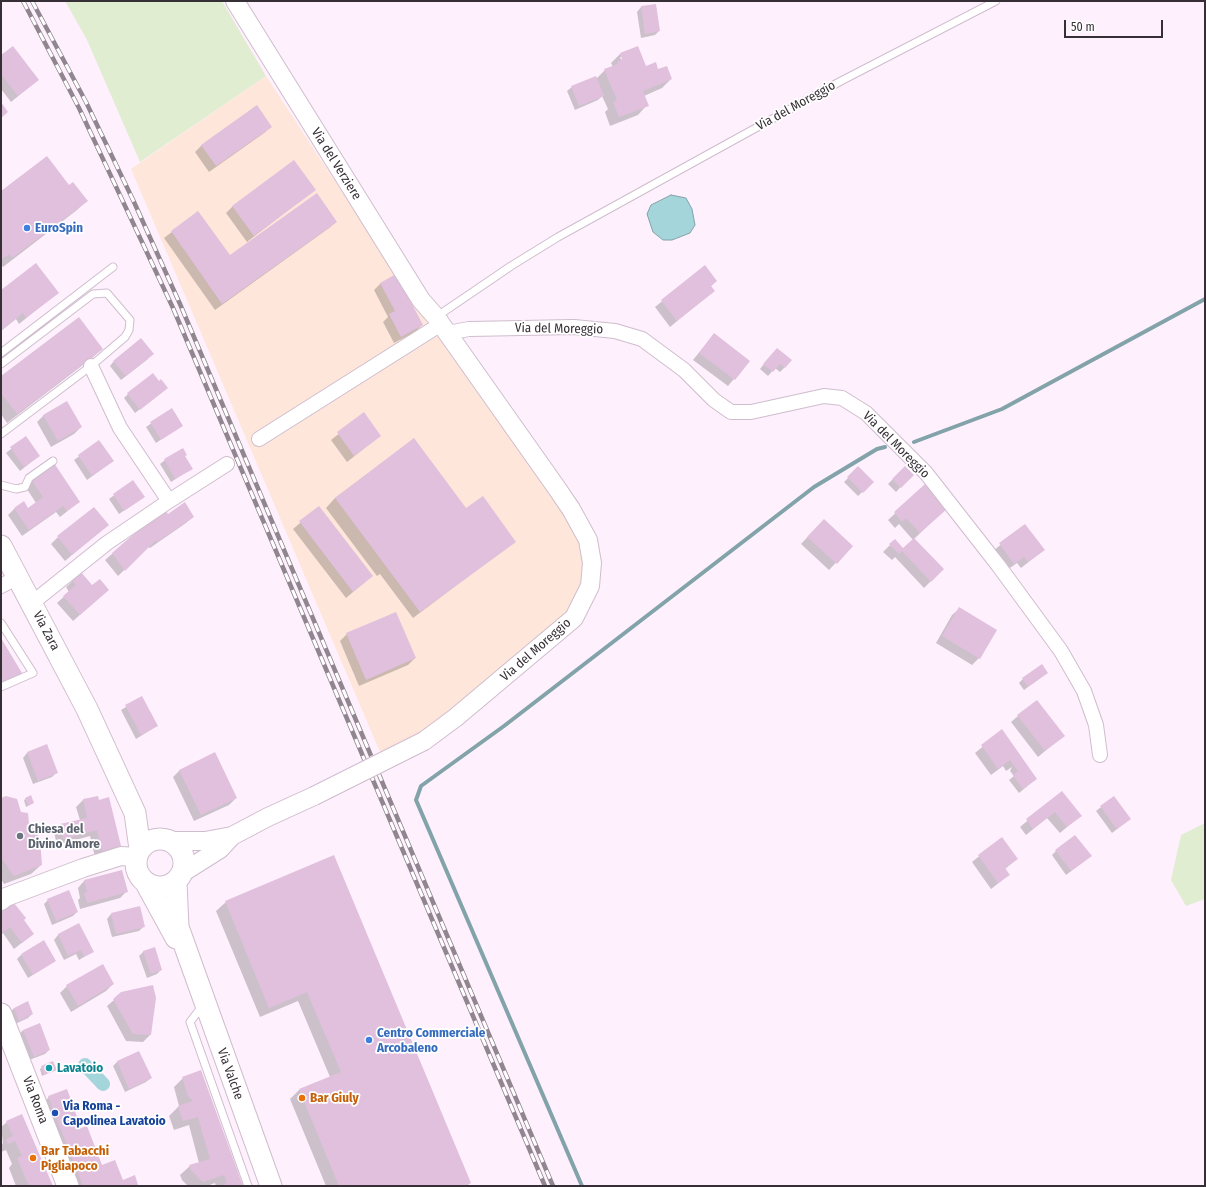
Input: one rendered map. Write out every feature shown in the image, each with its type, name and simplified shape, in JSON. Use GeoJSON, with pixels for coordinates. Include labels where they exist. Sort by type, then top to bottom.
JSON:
{"type":"FeatureCollection","features":[{"type":"Feature","properties":{"kind":"main road"},"geometry":{"type":"LineString","coordinates":[[1,546],[9,581],[32,603]]}},
{"type":"Feature","properties":{"kind":"main road","name":"Via Zara"},"geometry":{"type":"LineString","coordinates":[[32,603],[87,709],[135,813],[138,853]]}},
{"type":"Feature","properties":{"kind":"main road","name":"Via Zara"},"geometry":{"type":"LineString","coordinates":[[135,813],[165,840]]}},
{"type":"Feature","properties":{"kind":"main road"},"geometry":{"type":"LineString","coordinates":[[165,840],[176,844],[182,854],[184,867],[179,878],[163,888],[147,885],[137,874],[135,863],[138,853],[148,841],[165,840]]}},
{"type":"Feature","properties":{"kind":"main road","name":"Via Valche"},"geometry":{"type":"LineString","coordinates":[[179,878],[178,927],[204,1003],[271,1186]]}},
{"type":"Feature","properties":{"kind":"main road","name":"Via Valche"},"geometry":{"type":"LineString","coordinates":[[147,885],[189,961]]}},
{"type":"Feature","properties":{"kind":"main road","name":"Via Roma"},"geometry":{"type":"LineString","coordinates":[[1,1014],[68,1186]]}},
{"type":"Feature","properties":{"kind":"street","name":"Via del Verziere"},"geometry":{"type":"LineString","coordinates":[[235,1],[422,300],[441,325]]}},
{"type":"Feature","properties":{"kind":"street","name":"Via del Moreggio"},"geometry":{"type":"LineString","coordinates":[[259,439],[441,325],[469,329],[574,328],[615,330],[642,339],[684,370],[714,400],[731,412],[751,412],[824,396],[842,398],[866,413],[926,473],[998,565],[1061,651],[1084,691],[1096,725],[1100,755]]}},
{"type":"Feature","properties":{"kind":"street","name":"Via del Moreggio"},"geometry":{"type":"LineString","coordinates":[[179,878],[220,848],[232,836],[424,741],[455,718],[574,618],[590,586],[592,563],[588,540],[571,509],[441,325]]}},
{"type":"Feature","properties":{"kind":"street"},"geometry":{"type":"LineString","coordinates":[[91,366],[120,428],[169,501]]}},
{"type":"Feature","properties":{"kind":"street","name":"Via Zara"},"geometry":{"type":"LineString","coordinates":[[32,603],[107,543],[227,464]]}},
{"type":"Feature","properties":{"kind":"street","name":"Via del Moreggio"},"geometry":{"type":"LineString","coordinates":[[165,840],[205,841],[232,836]]}},
{"type":"Feature","properties":{"kind":"street"},"geometry":{"type":"LineString","coordinates":[[1,902],[6,897],[91,866],[121,856],[138,853]]}},
{"type":"Feature","properties":{"kind":"lane","name":"Via del Moreggio"},"geometry":{"type":"LineString","coordinates":[[441,325],[511,266],[558,237],[841,81],[996,1]]}},
{"type":"Feature","properties":{"kind":"lane"},"geometry":{"type":"LineString","coordinates":[[1,353],[113,267]]}},
{"type":"Feature","properties":{"kind":"lane"},"geometry":{"type":"LineString","coordinates":[[1,364],[93,294],[108,293],[130,320],[125,337],[91,366],[1,434]]}},
{"type":"Feature","properties":{"kind":"lane"},"geometry":{"type":"LineString","coordinates":[[1,485],[16,489],[25,487],[29,478],[53,461]]}},
{"type":"Feature","properties":{"kind":"lane"},"geometry":{"type":"LineString","coordinates":[[1,623],[33,673],[1,688]]}},
{"type":"Feature","properties":{"kind":"lane"},"geometry":{"type":"LineString","coordinates":[[204,1003],[190,1022],[248,1186]]}},
{"type":"Feature","properties":{"kind":"shaded area"},"geometry":{"type":"Polygon","coordinates":[[[266,76],[427,322],[537,472],[573,525],[584,556],[585,583],[569,610],[539,638],[430,726],[407,741],[380,752],[131,169],[266,76]]]}},
{"type":"Feature","properties":{"kind":"green space"},"geometry":{"type":"Polygon","coordinates":[[[65,1],[222,1],[266,76],[140,162],[87,40],[65,1]]]}},
{"type":"Feature","properties":{"kind":"green space"},"geometry":{"type":"Polygon","coordinates":[[[1205,823],[1205,899],[1186,906],[1171,880],[1181,835],[1205,823]]]}},
{"type":"Feature","properties":{"kind":"water"},"geometry":{"type":"Polygon","coordinates":[[[671,195],[686,198],[692,209],[695,225],[690,233],[672,240],[663,240],[653,232],[647,214],[651,205],[671,195]]]}},
{"type":"Feature","properties":{"kind":"building"},"geometry":{"type":"Polygon","coordinates":[[[656,4],[660,31],[645,34],[641,6],[656,4]]]}},
{"type":"Feature","properties":{"kind":"building"},"geometry":{"type":"Polygon","coordinates":[[[13,46],[39,80],[18,96],[1,74],[1,55],[13,46]]]}},
{"type":"Feature","properties":{"kind":"building"},"geometry":{"type":"Polygon","coordinates":[[[638,46],[646,66],[656,62],[658,69],[667,66],[672,79],[643,91],[649,106],[619,117],[613,102],[617,100],[604,69],[618,64],[617,62],[622,59],[620,53],[638,46]]]}},
{"type":"Feature","properties":{"kind":"building"},"geometry":{"type":"Polygon","coordinates":[[[596,76],[604,96],[579,106],[571,86],[596,76]]]}},
{"type":"Feature","properties":{"kind":"building"},"geometry":{"type":"Polygon","coordinates":[[[1,102],[8,112],[1,118],[1,102]]]}},
{"type":"Feature","properties":{"kind":"building"},"geometry":{"type":"Polygon","coordinates":[[[257,105],[272,127],[216,166],[201,145],[257,105]]]}},
{"type":"Feature","properties":{"kind":"building","name":"EuroSpin"},"geometry":{"type":"Polygon","coordinates":[[[47,156],[69,185],[73,182],[88,201],[12,258],[9,254],[1,260],[1,191],[47,156]]]}},
{"type":"Feature","properties":{"kind":"building"},"geometry":{"type":"Polygon","coordinates":[[[294,160],[316,190],[254,236],[232,206],[294,160]]]}},
{"type":"Feature","properties":{"kind":"building"},"geometry":{"type":"Polygon","coordinates":[[[317,193],[337,222],[222,304],[171,231],[198,211],[230,255],[317,193]]]}},
{"type":"Feature","properties":{"kind":"building"},"geometry":{"type":"Polygon","coordinates":[[[36,263],[59,293],[26,318],[23,313],[1,330],[1,290],[36,263]]]}},
{"type":"Feature","properties":{"kind":"building"},"geometry":{"type":"Polygon","coordinates":[[[705,265],[717,281],[711,286],[715,291],[677,321],[661,300],[705,265]]]}},
{"type":"Feature","properties":{"kind":"building"},"geometry":{"type":"Polygon","coordinates":[[[396,274],[423,325],[401,337],[389,314],[395,311],[380,283],[396,274]]]}},
{"type":"Feature","properties":{"kind":"building"},"geometry":{"type":"Polygon","coordinates":[[[79,317],[103,349],[17,414],[1,393],[1,376],[79,317]]]}},
{"type":"Feature","properties":{"kind":"building"},"geometry":{"type":"Polygon","coordinates":[[[714,333],[750,361],[735,380],[699,353],[714,333]]]}},
{"type":"Feature","properties":{"kind":"building"},"geometry":{"type":"Polygon","coordinates":[[[141,338],[154,354],[126,376],[113,361],[141,338]]]}},
{"type":"Feature","properties":{"kind":"building"},"geometry":{"type":"Polygon","coordinates":[[[777,348],[792,360],[785,368],[780,364],[773,372],[763,364],[777,348]]]}},
{"type":"Feature","properties":{"kind":"building"},"geometry":{"type":"Polygon","coordinates":[[[153,373],[159,381],[161,379],[168,388],[140,410],[127,393],[153,373]]]}},
{"type":"Feature","properties":{"kind":"building"},"geometry":{"type":"Polygon","coordinates":[[[67,401],[82,427],[58,441],[43,415],[67,401]]]}},
{"type":"Feature","properties":{"kind":"building"},"geometry":{"type":"Polygon","coordinates":[[[172,408],[183,426],[161,440],[150,422],[172,408]]]}},
{"type":"Feature","properties":{"kind":"building"},"geometry":{"type":"Polygon","coordinates":[[[364,412],[381,436],[354,456],[337,432],[364,412]]]}},
{"type":"Feature","properties":{"kind":"building"},"geometry":{"type":"Polygon","coordinates":[[[26,436],[40,456],[24,467],[10,447],[26,436]]]}},
{"type":"Feature","properties":{"kind":"building"},"geometry":{"type":"Polygon","coordinates":[[[414,438],[466,508],[483,496],[516,542],[420,612],[335,498],[414,438]]]}},
{"type":"Feature","properties":{"kind":"building"},"geometry":{"type":"Polygon","coordinates":[[[99,440],[114,461],[92,476],[78,455],[99,440]]]}},
{"type":"Feature","properties":{"kind":"building"},"geometry":{"type":"Polygon","coordinates":[[[183,448],[187,455],[185,456],[193,469],[175,479],[164,459],[183,448]]]}},
{"type":"Feature","properties":{"kind":"building"},"geometry":{"type":"Polygon","coordinates":[[[54,463],[80,502],[67,511],[63,506],[29,530],[14,508],[24,501],[28,508],[43,497],[31,479],[54,463]]]}},
{"type":"Feature","properties":{"kind":"building"},"geometry":{"type":"Polygon","coordinates":[[[858,466],[874,482],[863,493],[847,477],[858,466]]]}},
{"type":"Feature","properties":{"kind":"building"},"geometry":{"type":"Polygon","coordinates":[[[905,466],[914,475],[901,488],[892,479],[905,466]]]}},
{"type":"Feature","properties":{"kind":"building"},"geometry":{"type":"Polygon","coordinates":[[[133,480],[145,497],[124,511],[113,494],[133,480]]]}},
{"type":"Feature","properties":{"kind":"building"},"geometry":{"type":"Polygon","coordinates":[[[925,484],[947,509],[920,533],[906,518],[902,522],[894,512],[925,484]]]}},
{"type":"Feature","properties":{"kind":"building"},"geometry":{"type":"Polygon","coordinates":[[[185,502],[194,517],[157,542],[155,541],[125,571],[112,553],[143,526],[166,511],[168,514],[185,502]]]}},
{"type":"Feature","properties":{"kind":"building"},"geometry":{"type":"Polygon","coordinates":[[[319,506],[373,576],[353,592],[299,521],[319,506]]]}},
{"type":"Feature","properties":{"kind":"building"},"geometry":{"type":"Polygon","coordinates":[[[94,507],[109,525],[72,555],[57,536],[94,507]]]}},
{"type":"Feature","properties":{"kind":"building"},"geometry":{"type":"Polygon","coordinates":[[[824,519],[853,546],[837,564],[807,537],[824,519]]]}},
{"type":"Feature","properties":{"kind":"building"},"geometry":{"type":"Polygon","coordinates":[[[1025,524],[1045,550],[1028,562],[1024,557],[1014,564],[999,543],[1025,524]]]}},
{"type":"Feature","properties":{"kind":"building"},"geometry":{"type":"Polygon","coordinates":[[[914,538],[944,569],[931,582],[902,551],[899,554],[889,544],[895,539],[903,548],[914,538]]]}},
{"type":"Feature","properties":{"kind":"building"},"geometry":{"type":"Polygon","coordinates":[[[81,572],[92,585],[100,579],[109,590],[80,615],[63,596],[76,585],[72,580],[81,572]]]}},
{"type":"Feature","properties":{"kind":"building"},"geometry":{"type":"Polygon","coordinates":[[[959,607],[997,630],[980,659],[942,636],[959,607]]]}},
{"type":"Feature","properties":{"kind":"building"},"geometry":{"type":"Polygon","coordinates":[[[396,612],[416,658],[366,680],[346,633],[396,612]]]}},
{"type":"Feature","properties":{"kind":"building"},"geometry":{"type":"Polygon","coordinates":[[[1,638],[22,673],[4,684],[1,679],[1,638]]]}},
{"type":"Feature","properties":{"kind":"building"},"geometry":{"type":"Polygon","coordinates":[[[1042,664],[1048,673],[1028,687],[1022,678],[1042,664]]]}},
{"type":"Feature","properties":{"kind":"building"},"geometry":{"type":"Polygon","coordinates":[[[142,696],[158,726],[141,735],[125,705],[142,696]]]}},
{"type":"Feature","properties":{"kind":"building"},"geometry":{"type":"Polygon","coordinates":[[[1037,700],[1065,736],[1045,751],[1017,715],[1037,700]]]}},
{"type":"Feature","properties":{"kind":"building"},"geometry":{"type":"Polygon","coordinates":[[[1002,729],[1037,779],[1023,789],[1013,775],[1018,771],[1010,760],[998,769],[981,745],[1002,729]]]}},
{"type":"Feature","properties":{"kind":"building"},"geometry":{"type":"Polygon","coordinates":[[[47,744],[58,773],[38,781],[27,752],[47,744]]]}},
{"type":"Feature","properties":{"kind":"building"},"geometry":{"type":"Polygon","coordinates":[[[215,752],[237,798],[201,815],[179,770],[215,752]]]}},
{"type":"Feature","properties":{"kind":"building"},"geometry":{"type":"Polygon","coordinates":[[[1062,791],[1082,816],[1067,827],[1055,812],[1033,829],[1026,819],[1062,791]]]}},
{"type":"Feature","properties":{"kind":"building"},"geometry":{"type":"Polygon","coordinates":[[[31,795],[34,803],[28,806],[25,798],[31,795]]]}},
{"type":"Feature","properties":{"kind":"building","name":"Chiesa del Divino Amore"},"geometry":{"type":"Polygon","coordinates":[[[6,796],[17,799],[21,812],[28,813],[29,823],[37,832],[40,839],[42,865],[14,876],[1,857],[1,798],[6,796]]]}},
{"type":"Feature","properties":{"kind":"building"},"geometry":{"type":"Polygon","coordinates":[[[98,796],[99,800],[109,797],[121,846],[102,851],[97,830],[63,839],[60,824],[87,818],[83,799],[98,796]]]}},
{"type":"Feature","properties":{"kind":"building"},"geometry":{"type":"Polygon","coordinates":[[[1114,796],[1131,819],[1117,829],[1100,806],[1114,796]]]}},
{"type":"Feature","properties":{"kind":"building"},"geometry":{"type":"Polygon","coordinates":[[[1075,835],[1092,856],[1071,871],[1055,850],[1075,835]]]}},
{"type":"Feature","properties":{"kind":"building"},"geometry":{"type":"Polygon","coordinates":[[[1002,837],[1018,859],[1005,868],[1010,875],[998,883],[978,855],[1002,837]]]}},
{"type":"Feature","properties":{"kind":"building","name":"Centro Commerciale Arcobaleno"},"geometry":{"type":"Polygon","coordinates":[[[334,855],[471,1183],[465,1186],[339,1186],[299,1089],[341,1072],[307,992],[269,1008],[225,901],[334,855]]]}},
{"type":"Feature","properties":{"kind":"building"},"geometry":{"type":"Polygon","coordinates":[[[122,870],[128,892],[87,903],[84,893],[87,892],[84,880],[122,870]]]}},
{"type":"Feature","properties":{"kind":"building"},"geometry":{"type":"Polygon","coordinates":[[[69,890],[78,912],[56,921],[47,899],[69,890]]]}},
{"type":"Feature","properties":{"kind":"building"},"geometry":{"type":"Polygon","coordinates":[[[14,903],[26,918],[24,920],[34,934],[22,943],[10,927],[1,934],[1,912],[14,903]]]}},
{"type":"Feature","properties":{"kind":"building"},"geometry":{"type":"Polygon","coordinates":[[[140,906],[145,927],[116,934],[111,913],[140,906]]]}},
{"type":"Feature","properties":{"kind":"building"},"geometry":{"type":"Polygon","coordinates":[[[79,923],[94,952],[84,957],[81,950],[68,956],[58,934],[79,923]]]}},
{"type":"Feature","properties":{"kind":"building"},"geometry":{"type":"Polygon","coordinates":[[[44,940],[56,961],[33,975],[21,954],[44,940]]]}},
{"type":"Feature","properties":{"kind":"building"},"geometry":{"type":"Polygon","coordinates":[[[155,947],[162,970],[151,974],[143,951],[155,947]]]}},
{"type":"Feature","properties":{"kind":"building"},"geometry":{"type":"Polygon","coordinates":[[[103,964],[114,984],[78,1006],[66,985],[103,964]]]}},
{"type":"Feature","properties":{"kind":"building"},"geometry":{"type":"Polygon","coordinates":[[[153,985],[156,998],[151,1035],[133,1034],[113,999],[121,992],[153,985]]]}},
{"type":"Feature","properties":{"kind":"building"},"geometry":{"type":"Polygon","coordinates":[[[28,1001],[33,1014],[19,1021],[14,1008],[28,1001]]]}},
{"type":"Feature","properties":{"kind":"building"},"geometry":{"type":"Polygon","coordinates":[[[40,1023],[50,1050],[34,1057],[23,1030],[40,1023]]]}},
{"type":"Feature","properties":{"kind":"building"},"geometry":{"type":"Polygon","coordinates":[[[139,1051],[152,1078],[129,1089],[117,1061],[139,1051]]]}},
{"type":"Feature","properties":{"kind":"building","name":"Lavatoio"},"geometry":{"type":"Polygon","coordinates":[[[53,1061],[57,1070],[44,1075],[41,1066],[53,1061]]]}},
{"type":"Feature","properties":{"kind":"building"},"geometry":{"type":"Polygon","coordinates":[[[201,1070],[243,1186],[219,1186],[227,1183],[224,1175],[203,1182],[191,1170],[189,1165],[210,1159],[198,1117],[183,1121],[178,1106],[193,1101],[188,1096],[182,1077],[201,1070]]]}},
{"type":"Feature","properties":{"kind":"building"},"geometry":{"type":"Polygon","coordinates":[[[67,1089],[81,1128],[87,1126],[102,1165],[115,1160],[123,1180],[135,1175],[138,1185],[83,1186],[48,1096],[67,1089]]]}},
{"type":"Feature","properties":{"kind":"building"},"geometry":{"type":"Polygon","coordinates":[[[22,1114],[53,1186],[29,1186],[17,1158],[22,1156],[15,1141],[8,1144],[6,1139],[13,1136],[6,1121],[22,1114]]]}},
{"type":"Feature","properties":{"kind":"waterway"},"geometry":{"type":"LineString","coordinates":[[914,442],[1002,409],[1205,299]]}},
{"type":"Feature","properties":{"kind":"waterway"},"geometry":{"type":"LineString","coordinates":[[582,1186],[416,800],[421,786],[504,726],[814,487],[877,449],[885,447]]}},
{"type":"Feature","properties":{"kind":"waterway"},"geometry":{"type":"LineString","coordinates":[[85,1065],[103,1084]]}},
{"type":"Feature","properties":{"kind":"railway"},"geometry":{"type":"LineString","coordinates":[[23,1],[79,108],[173,308],[545,1186]]}},
{"type":"Feature","properties":{"kind":"railway"},"geometry":{"type":"LineString","coordinates":[[32,1],[86,102],[134,202],[180,304],[553,1186]]}},
{"type":"Feature","properties":{"kind":"place","name":"EuroSpin"},"geometry":{"type":"Point","coordinates":[27,228]}},
{"type":"Feature","properties":{"kind":"place","name":"Chiesa del Divino Amore"},"geometry":{"type":"Point","coordinates":[20,836]}},
{"type":"Feature","properties":{"kind":"place","name":"Centro Commerciale Arcobaleno"},"geometry":{"type":"Point","coordinates":[369,1040]}},
{"type":"Feature","properties":{"kind":"place","name":"Lavatoio"},"geometry":{"type":"Point","coordinates":[49,1068]}},
{"type":"Feature","properties":{"kind":"place","name":"Bar Giuly"},"geometry":{"type":"Point","coordinates":[302,1098]}},
{"type":"Feature","properties":{"kind":"place","name":"Via Roma - Capolinea Lavatoio"},"geometry":{"type":"Point","coordinates":[55,1113]}},
{"type":"Feature","properties":{"kind":"place","name":"Bar Tabacchi Pigliapoco"},"geometry":{"type":"Point","coordinates":[33,1158]}}]}
